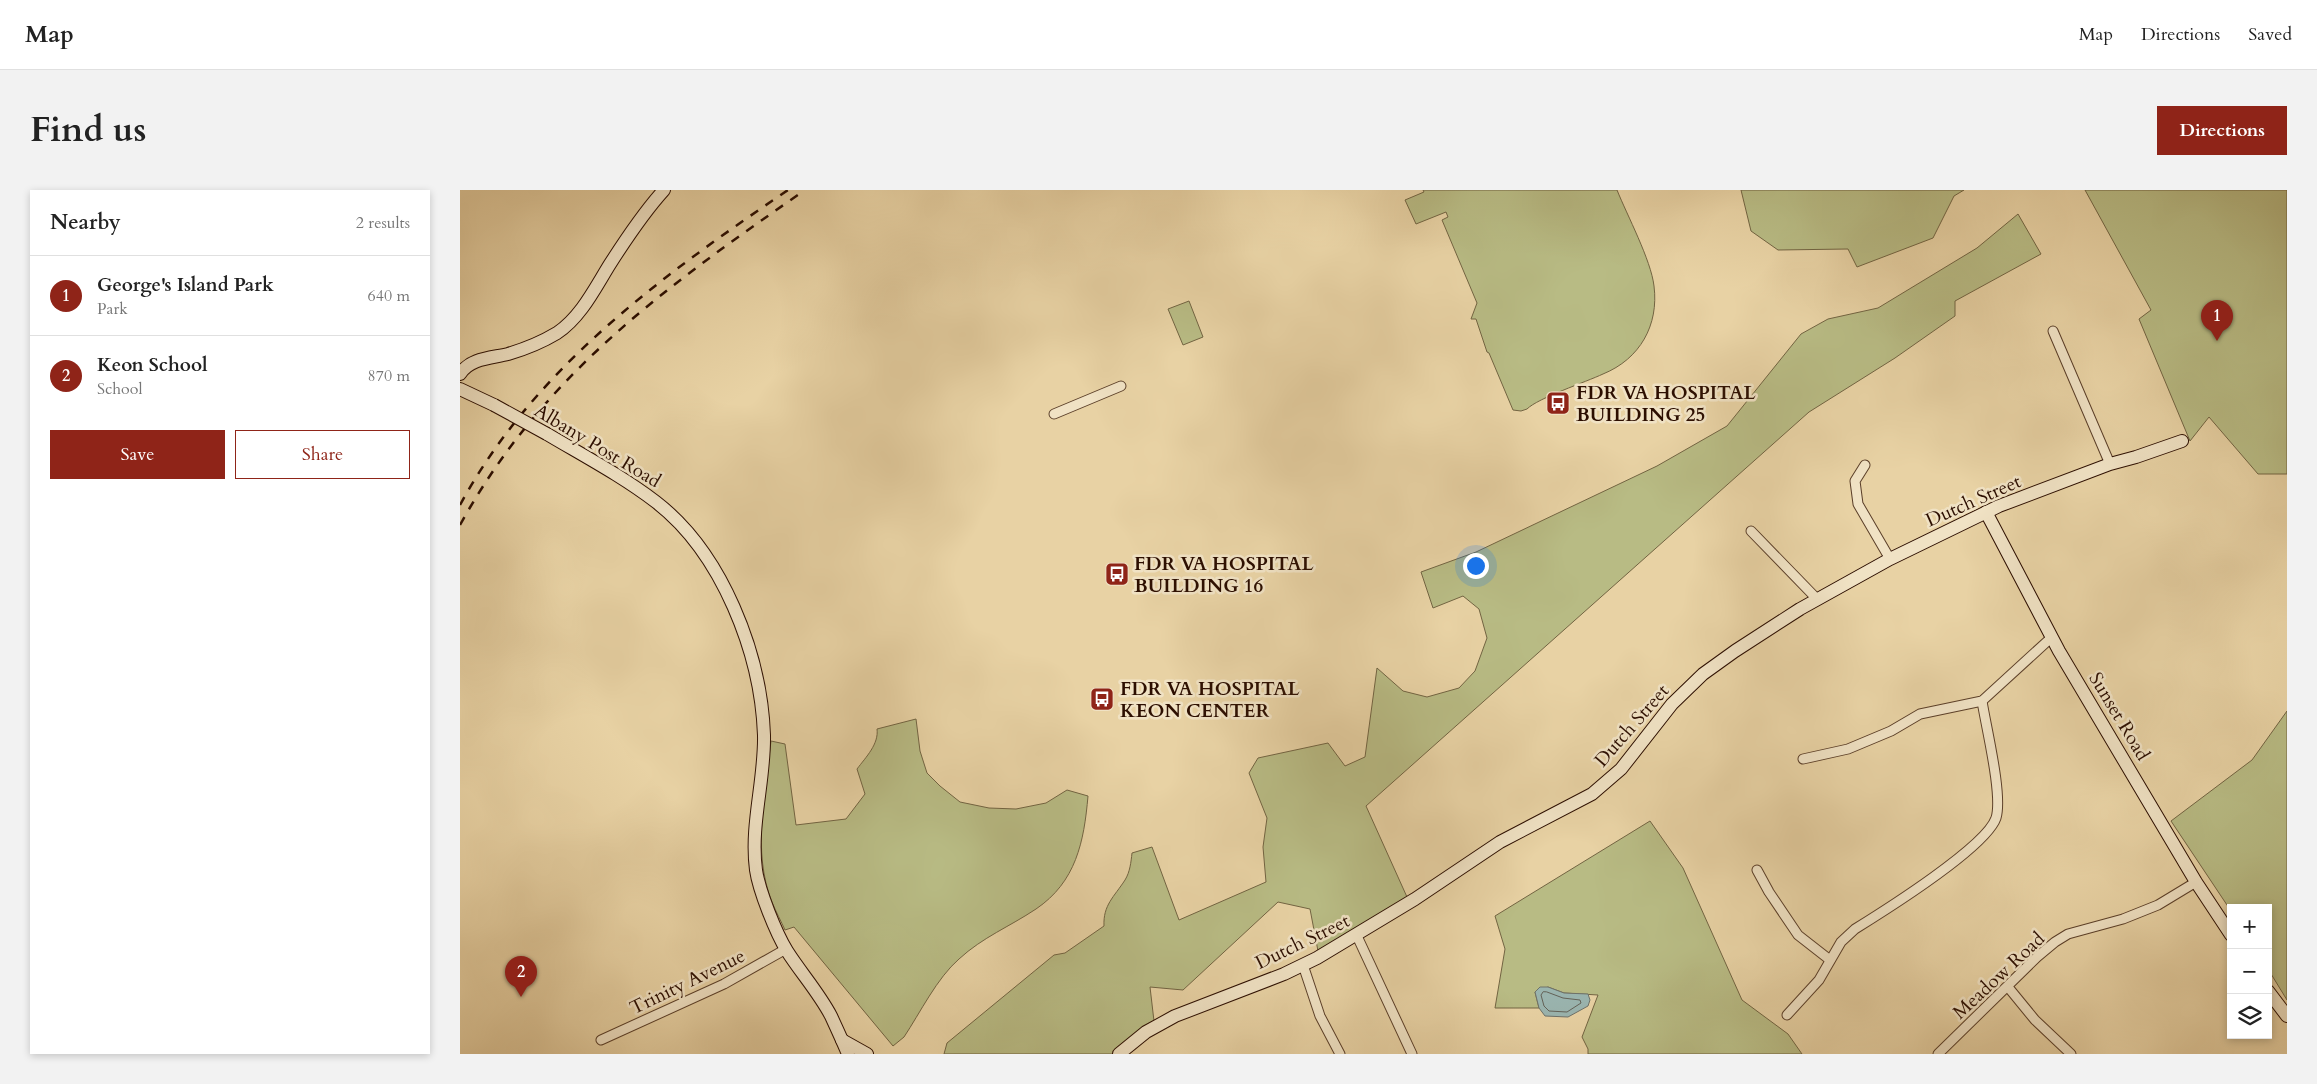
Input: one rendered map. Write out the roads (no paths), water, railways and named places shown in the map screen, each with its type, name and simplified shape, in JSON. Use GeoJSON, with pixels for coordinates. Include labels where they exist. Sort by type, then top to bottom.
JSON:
{"type":"FeatureCollection","features":[{"type":"Feature","properties":{"kind":"street"},"geometry":{"type":"LineString","coordinates":[[460,374],[470,364],[533,346],[569,323],[584,306],[616,255],[664,190]]}},
{"type":"Feature","properties":{"kind":"street"},"geometry":{"type":"LineString","coordinates":[[2053,331],[2110,464]]}},
{"type":"Feature","properties":{"kind":"street"},"geometry":{"type":"LineString","coordinates":[[1054,414],[1121,386]]}},
{"type":"Feature","properties":{"kind":"street","name":"Albany Post Road"},"geometry":{"type":"LineString","coordinates":[[460,389],[547,434],[628,482],[657,503],[687,530],[721,580],[742,630],[759,686],[763,715],[764,762],[754,845],[756,870],[764,897],[786,949],[830,1015],[848,1054]]}},
{"type":"Feature","properties":{"kind":"street","name":"Dutch Street"},"geometry":{"type":"LineString","coordinates":[[1119,1054],[1146,1032],[1175,1016],[1303,966],[1356,936],[1500,842],[1576,803],[1605,784],[1628,762],[1672,704],[1703,674],[1735,651],[1817,599],[1890,559],[1986,512],[2110,464],[2136,458],[2182,441]]}},
{"type":"Feature","properties":{"kind":"street"},"geometry":{"type":"LineString","coordinates":[[1865,465],[1855,481],[1858,504],[1890,559]]}},
{"type":"Feature","properties":{"kind":"street","name":"Sunset Road"},"geometry":{"type":"LineString","coordinates":[[1986,512],[2052,638],[2196,882],[2227,929]]}},
{"type":"Feature","properties":{"kind":"street"},"geometry":{"type":"LineString","coordinates":[[1751,531],[1817,599]]}},
{"type":"Feature","properties":{"kind":"street"},"geometry":{"type":"LineString","coordinates":[[1803,759],[1848,749],[1891,731],[1920,714],[1982,701],[2052,638]]}},
{"type":"Feature","properties":{"kind":"street"},"geometry":{"type":"LineString","coordinates":[[1788,1015],[1819,980],[1841,942],[1855,929],[1969,851],[1987,832],[1996,819],[1998,801],[1982,701]]}},
{"type":"Feature","properties":{"kind":"street"},"geometry":{"type":"LineString","coordinates":[[1757,870],[1769,892],[1798,935],[1830,960]]}},
{"type":"Feature","properties":{"kind":"street","name":"Meadow Road"},"geometry":{"type":"LineString","coordinates":[[1938,1054],[2008,987],[2036,957],[2068,934],[2132,916],[2158,905],[2196,882]]}},
{"type":"Feature","properties":{"kind":"street"},"geometry":{"type":"LineString","coordinates":[[1356,936],[1412,1054]]}},
{"type":"Feature","properties":{"kind":"street","name":"Trinity Avenue"},"geometry":{"type":"LineString","coordinates":[[601,1040],[724,984],[786,949]]}},
{"type":"Feature","properties":{"kind":"street"},"geometry":{"type":"LineString","coordinates":[[1303,966],[1320,1016],[1340,1054]]}},
{"type":"Feature","properties":{"kind":"street"},"geometry":{"type":"LineString","coordinates":[[2008,987],[2035,1020],[2070,1054]]}},
{"type":"Feature","properties":{"kind":"street"},"geometry":{"type":"LineString","coordinates":[[2271,994],[2287,1016]]}},
{"type":"Feature","properties":{"kind":"street"},"geometry":{"type":"LineString","coordinates":[[842,1040],[867,1054]]}},
{"type":"Feature","properties":{"kind":"water"},"geometry":{"type":"Polygon","coordinates":[[[1540,987],[1548,987],[1564,993],[1588,994],[1590,1000],[1588,1006],[1568,1017],[1545,1016],[1539,1008],[1535,992],[1540,987]]]}},
{"type":"Feature","properties":{"kind":"railway"},"geometry":{"type":"LineString","coordinates":[[460,505],[490,456],[525,410],[563,368],[605,328],[649,291],[694,256],[788,190]]}},
{"type":"Feature","properties":{"kind":"railway"},"geometry":{"type":"LineString","coordinates":[[460,525],[493,471],[530,422],[569,378],[657,298],[805,190]]}},
{"type":"Feature","properties":{"kind":"place","name":"George's Island Park"},"geometry":{"type":"Point","coordinates":[2217,341]}},
{"type":"Feature","properties":{"kind":"place","name":"FDR VA HOSPITAL BUILDING 25"},"geometry":{"type":"Point","coordinates":[1558,403]}},
{"type":"Feature","properties":{"kind":"place","name":"FDR VA HOSPITAL BUILDING 16"},"geometry":{"type":"Point","coordinates":[1117,574]}},
{"type":"Feature","properties":{"kind":"place","name":"FDR VA HOSPITAL KEON CENTER"},"geometry":{"type":"Point","coordinates":[1102,699]}},
{"type":"Feature","properties":{"kind":"place","name":"Keon School"},"geometry":{"type":"Point","coordinates":[521,997]}}]}
